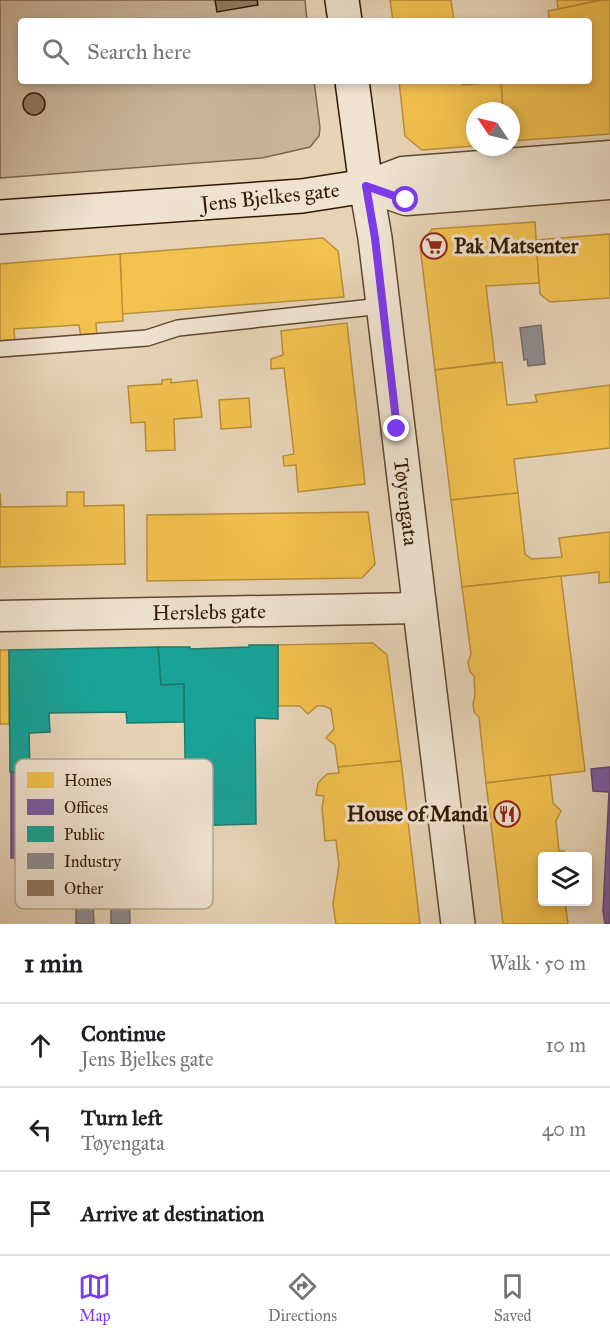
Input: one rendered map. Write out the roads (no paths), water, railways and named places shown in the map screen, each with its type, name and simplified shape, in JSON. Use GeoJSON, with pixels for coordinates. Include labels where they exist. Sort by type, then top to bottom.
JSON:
{"type":"FeatureCollection","features":[{"type":"Feature","properties":{"kind":"street"},"geometry":{"type":"LineString","coordinates":[[342,0],[345,18]]}},
{"type":"Feature","properties":{"kind":"street","name":"Tøyengata"},"geometry":{"type":"LineString","coordinates":[[352,84],[458,924]]}},
{"type":"Feature","properties":{"kind":"street"},"geometry":{"type":"LineString","coordinates":[[366,186],[403,172],[610,156]]}},
{"type":"Feature","properties":{"kind":"street","name":"Jens Bjelkes gate"},"geometry":{"type":"LineString","coordinates":[[0,217],[302,196],[366,186],[406,200],[610,184]]}},
{"type":"Feature","properties":{"kind":"street","name":"Herslebs gate"},"geometry":{"type":"LineString","coordinates":[[0,616],[418,608]]}},
{"type":"Feature","properties":{"kind":"lane"},"geometry":{"type":"LineString","coordinates":[[0,349],[147,338],[178,328],[382,306]]}},
{"type":"Feature","properties":{"kind":"place","name":"Pak Matsenter"},"geometry":{"type":"Point","coordinates":[434,246]}},
{"type":"Feature","properties":{"kind":"place","name":"House of Mandi"},"geometry":{"type":"Point","coordinates":[507,814]}}]}
